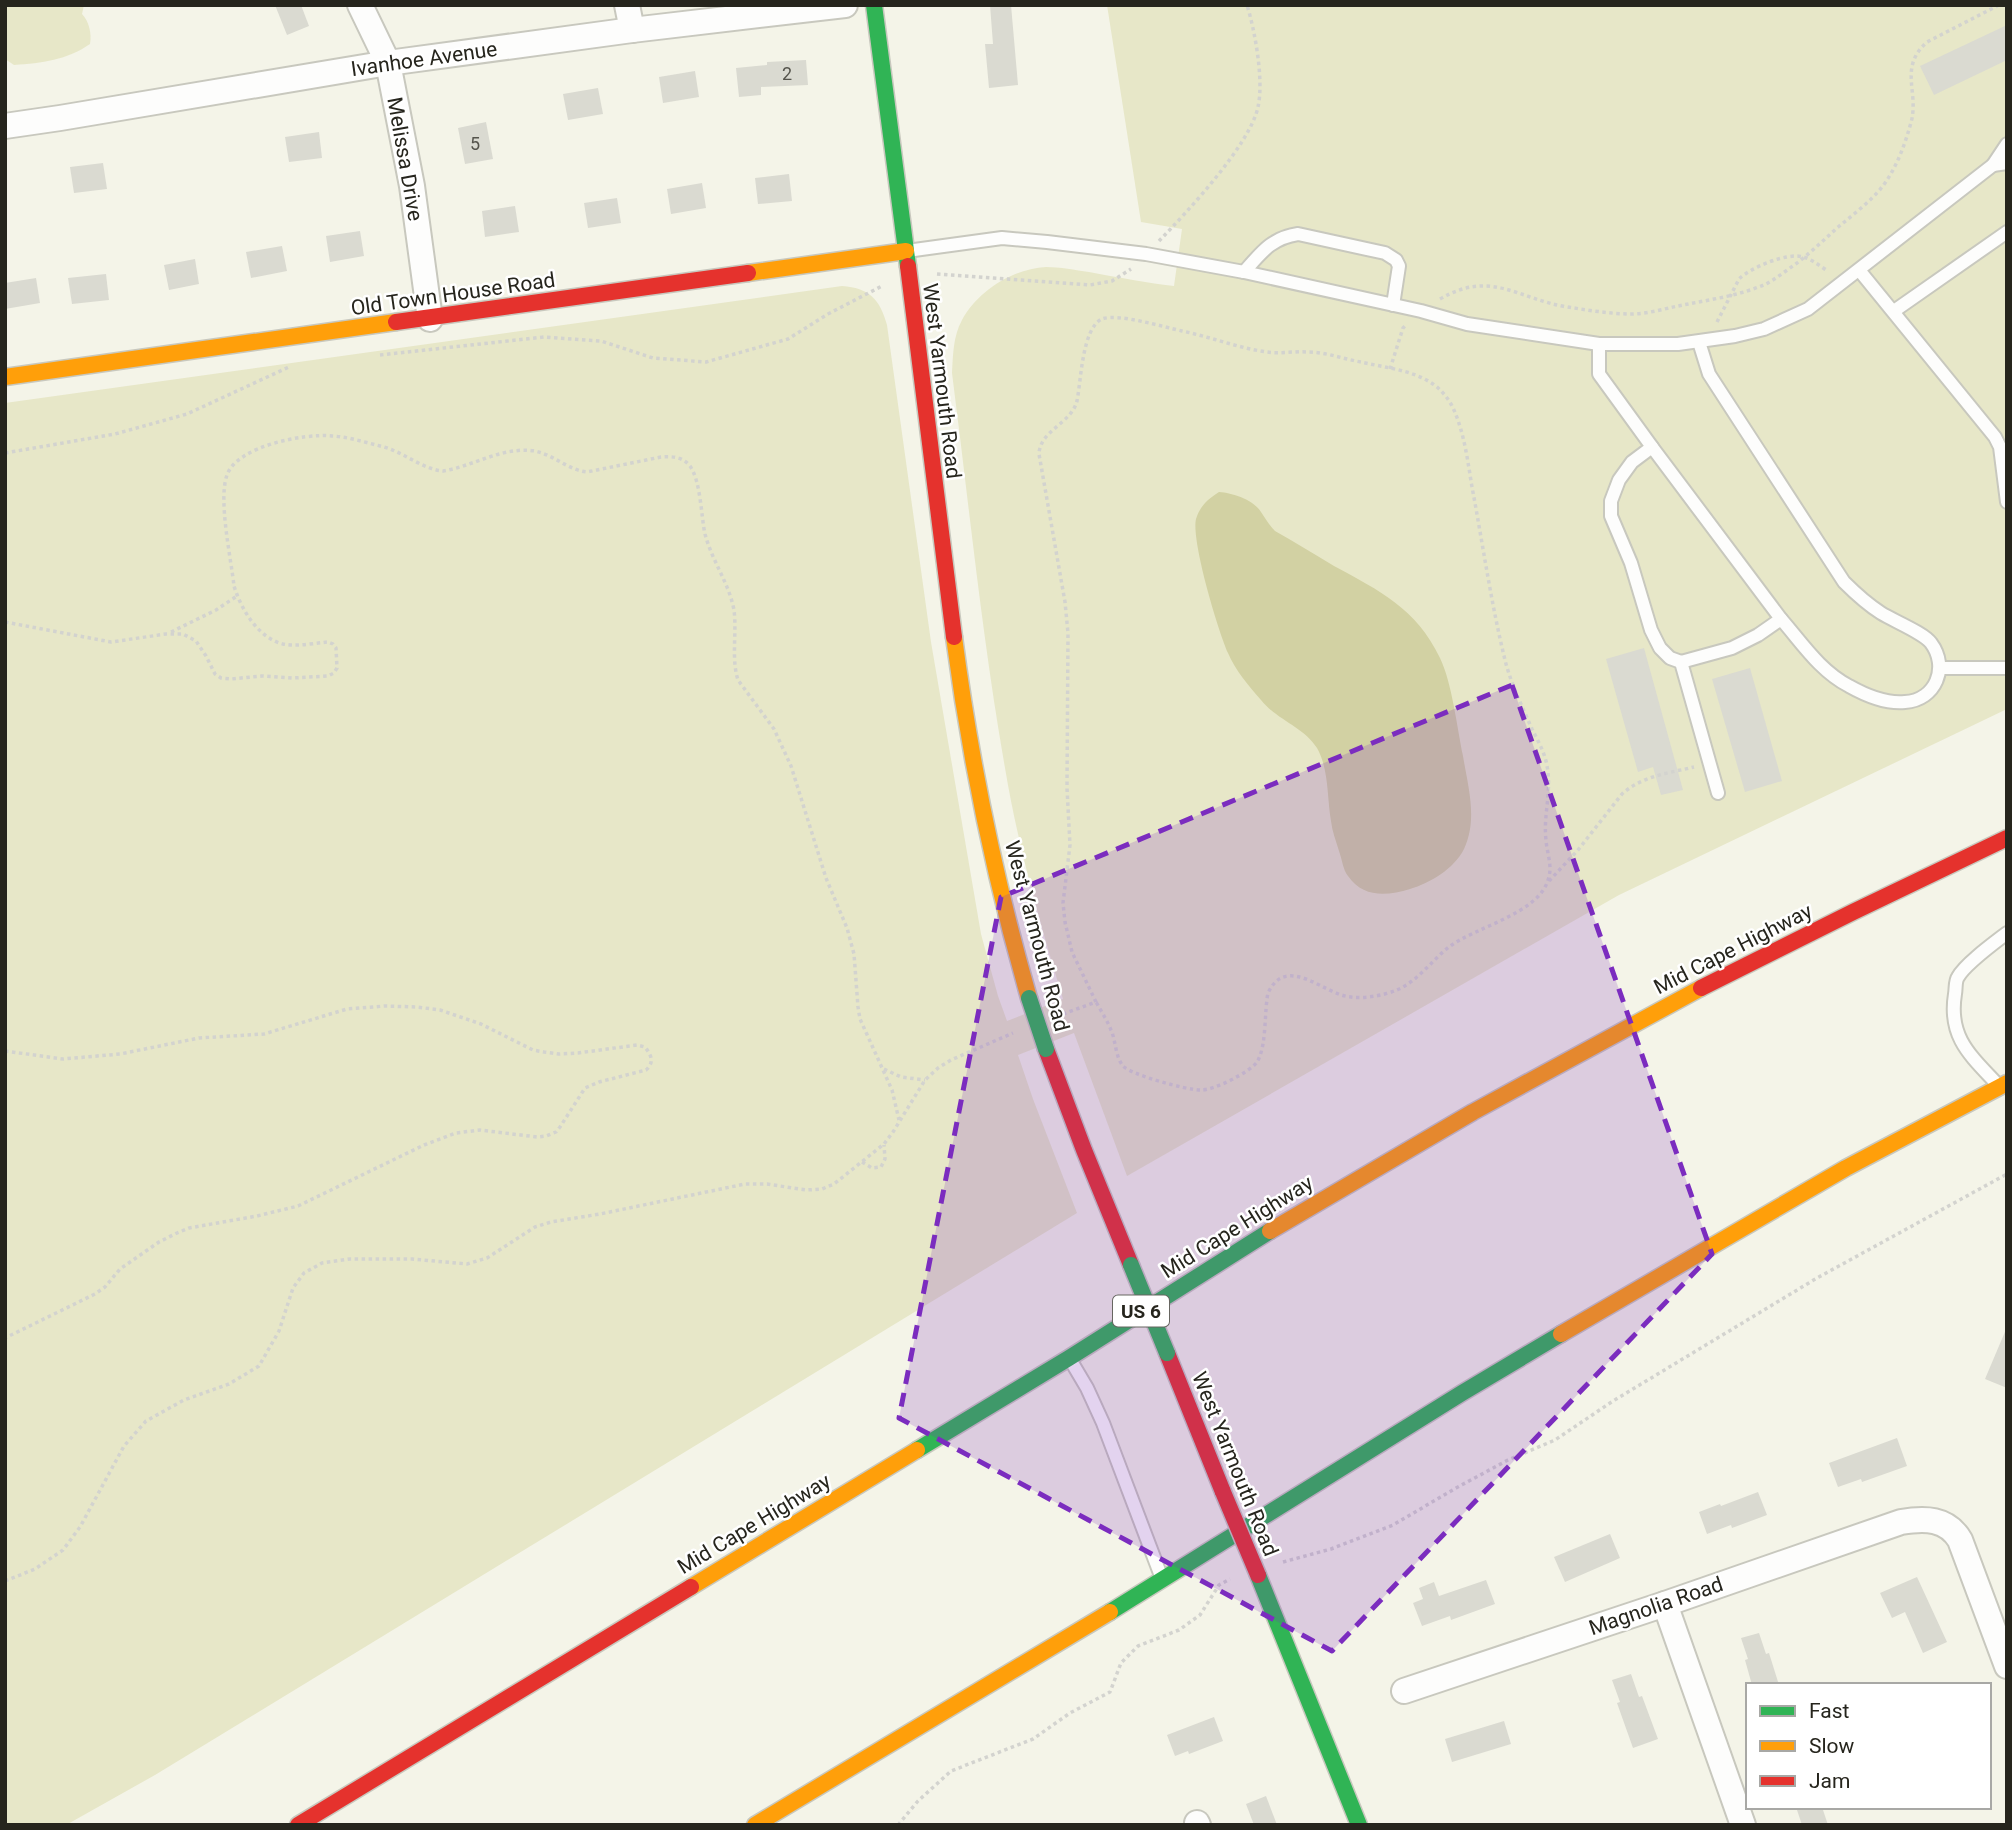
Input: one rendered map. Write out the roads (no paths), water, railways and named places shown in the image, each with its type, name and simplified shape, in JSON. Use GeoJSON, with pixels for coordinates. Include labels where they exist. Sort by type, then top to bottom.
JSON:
{"type":"FeatureCollection","features":[{"type":"Feature","properties":{"kind":"main road","name":"West Yarmouth Road"},"geometry":{"type":"LineString","coordinates":[[874,5],[955,641],[974,770],[999,888],[1029,998],[1084,1150],[1359,1825]]}},
{"type":"Feature","properties":{"kind":"main road","name":"Old Town House Road"},"geometry":{"type":"LineString","coordinates":[[5,377],[906,251]]}},
{"type":"Feature","properties":{"kind":"main road","name":"Mid Cape Highway"},"geometry":{"type":"LineString","coordinates":[[298,1825],[1069,1358],[1339,1189],[1542,1074],[1787,944],[2007,838]]}},
{"type":"Feature","properties":{"kind":"main road"},"geometry":{"type":"LineString","coordinates":[[755,1825],[1163,1580],[1275,1508],[1728,1234],[2003,1085]]}},
{"type":"Feature","properties":{"kind":"street","name":"Melissa Drive"},"geometry":{"type":"LineString","coordinates":[[360,5],[388,63],[412,186],[430,319]]}},
{"type":"Feature","properties":{"kind":"street"},"geometry":{"type":"LineString","coordinates":[[628,5],[632,30]]}},
{"type":"Feature","properties":{"kind":"street","name":"Ivanhoe Avenue"},"geometry":{"type":"LineString","coordinates":[[5,126],[388,63],[845,5]]}},
{"type":"Feature","properties":{"kind":"street","name":"Magnolia Road"},"geometry":{"type":"LineString","coordinates":[[1404,1691],[1919,1519],[1939,1522],[1954,1530],[1960,1540],[2007,1666]]}},
{"type":"Feature","properties":{"kind":"street"},"geometry":{"type":"LineString","coordinates":[[1665,1604],[1743,1825]]}},
{"type":"Feature","properties":{"kind":"lane"},"geometry":{"type":"LineString","coordinates":[[906,251],[1002,238],[1047,242],[1146,254],[1244,272],[1467,324],[1599,344],[1650,346],[1704,341],[1764,329],[1808,309],[1993,165],[2007,144]]}},
{"type":"Feature","properties":{"kind":"lane"},"geometry":{"type":"LineString","coordinates":[[1993,165],[2007,163]]}},
{"type":"Feature","properties":{"kind":"lane"},"geometry":{"type":"LineString","coordinates":[[1894,311],[2007,232]]}},
{"type":"Feature","properties":{"kind":"lane"},"geometry":{"type":"LineString","coordinates":[[1244,272],[1266,247],[1283,236],[1298,234],[1372,250],[1385,253],[1396,260],[1399,266],[1392,305]]}},
{"type":"Feature","properties":{"kind":"lane"},"geometry":{"type":"LineString","coordinates":[[1859,270],[1995,436],[2000,447],[2007,502]]}},
{"type":"Feature","properties":{"kind":"lane"},"geometry":{"type":"LineString","coordinates":[[1599,344],[1599,374],[1781,619],[1825,671],[1848,686],[1878,698],[1898,702],[1915,701],[1934,687],[1939,677],[1940,668],[1933,647],[1925,636],[1906,628],[1864,601],[1844,582],[1709,374],[1704,341]]}},
{"type":"Feature","properties":{"kind":"lane"},"geometry":{"type":"LineString","coordinates":[[1652,447],[1632,462],[1619,480],[1611,501],[1611,516],[1631,563],[1651,630],[1660,648],[1670,658],[1681,662],[1746,642],[1781,619]]}},
{"type":"Feature","properties":{"kind":"lane"},"geometry":{"type":"LineString","coordinates":[[1681,662],[1718,793]]}},
{"type":"Feature","properties":{"kind":"lane"},"geometry":{"type":"LineString","coordinates":[[1940,668],[2007,668]]}},
{"type":"Feature","properties":{"kind":"lane"},"geometry":{"type":"LineString","coordinates":[[2003,1085],[1963,1047],[1953,1007],[1957,978],[1979,954],[2007,933]]}},
{"type":"Feature","properties":{"kind":"lane"},"geometry":{"type":"LineString","coordinates":[[1069,1358],[1087,1388],[1102,1423],[1163,1580]]}}]}
